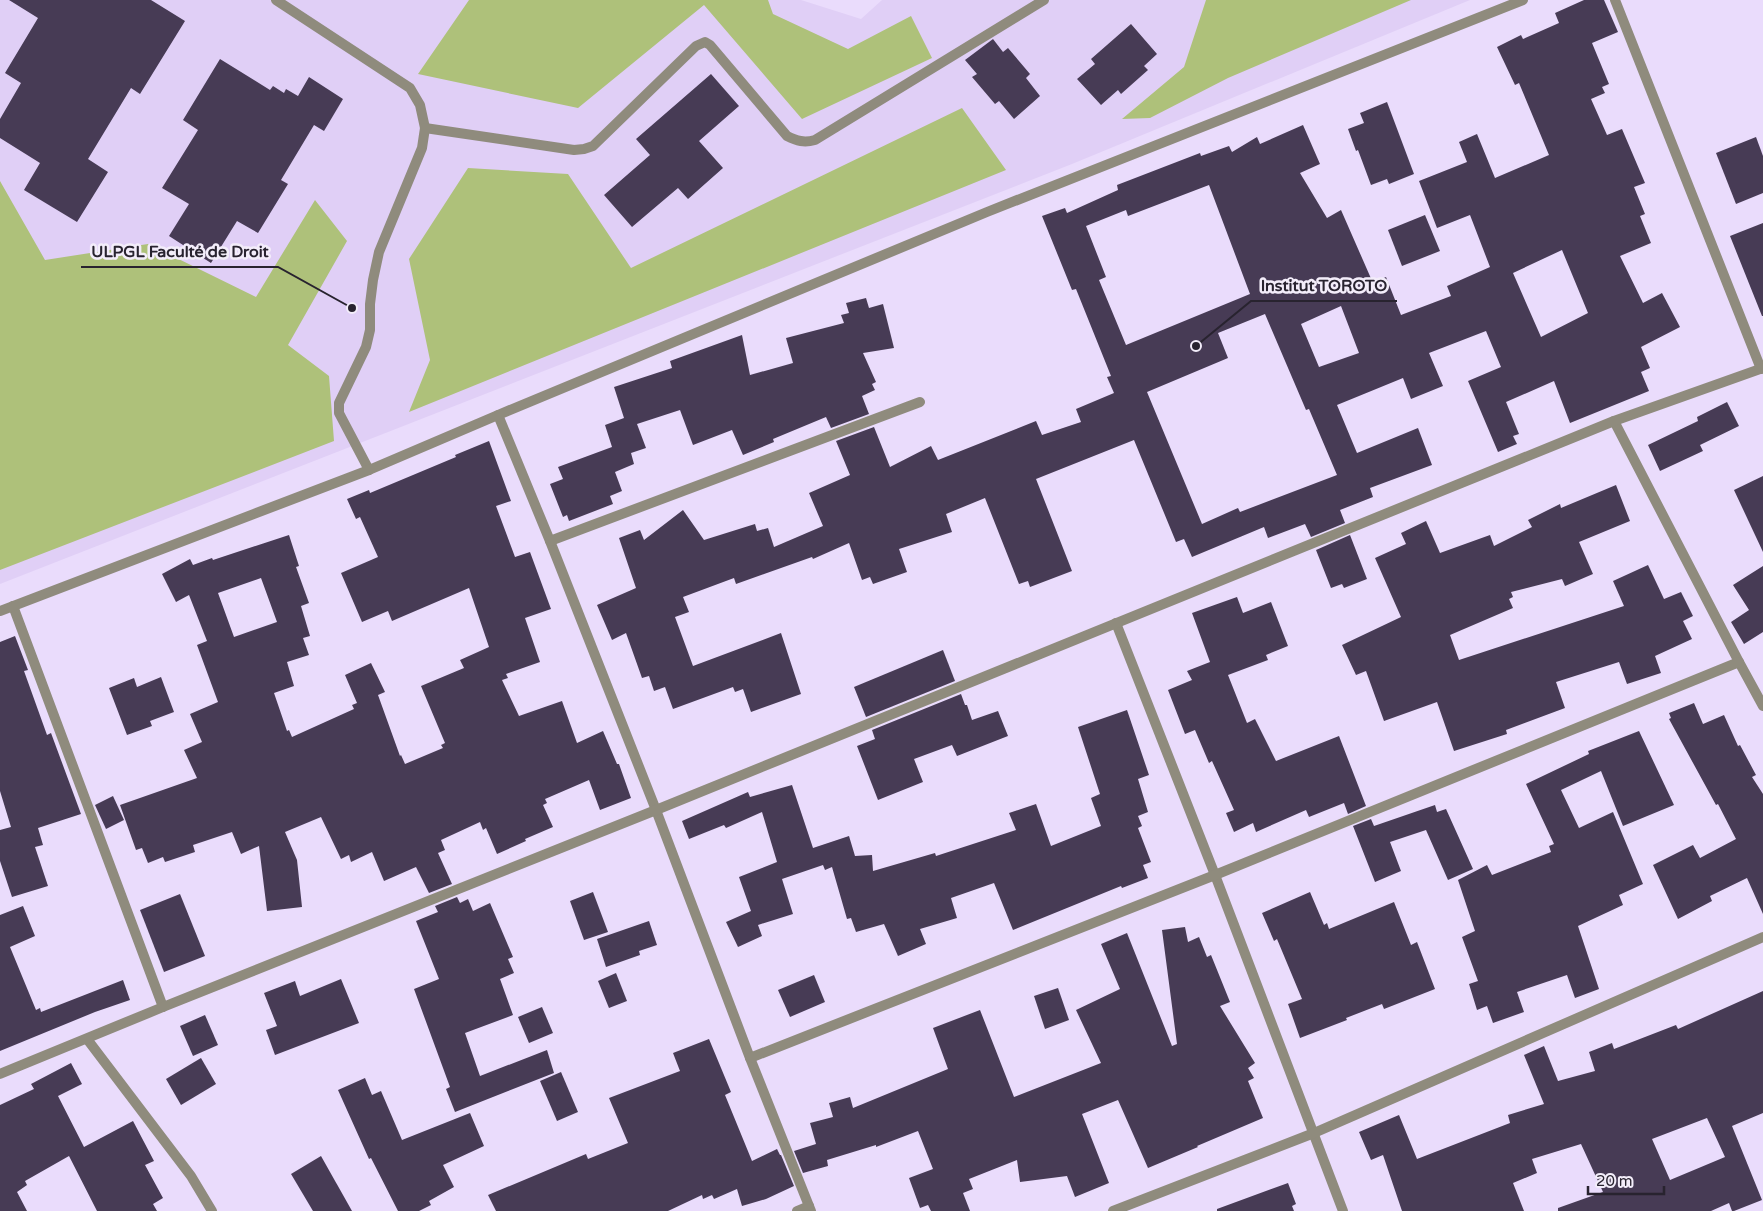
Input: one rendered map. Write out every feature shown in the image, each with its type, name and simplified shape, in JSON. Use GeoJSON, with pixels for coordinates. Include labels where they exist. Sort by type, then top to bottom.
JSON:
{"type":"FeatureCollection","features":[{"type":"Feature","properties":{"kind":"street"},"geometry":{"type":"LineString","coordinates":[[276,0],[410,88],[420,105],[425,128],[422,148],[379,252],[373,280],[370,304],[370,330],[366,347],[339,403],[340,413],[369,470]]}},
{"type":"Feature","properties":{"kind":"street"},"geometry":{"type":"LineString","coordinates":[[425,128],[584,150],[593,146],[696,46],[705,42],[710,44],[787,136],[796,141],[806,143],[816,140],[1044,0]]}},
{"type":"Feature","properties":{"kind":"street"},"geometry":{"type":"LineString","coordinates":[[0,611],[369,470],[498,414],[986,212],[1523,0]]}},
{"type":"Feature","properties":{"kind":"street"},"geometry":{"type":"LineString","coordinates":[[0,1074],[1614,421],[1762,368],[1615,0]]}},
{"type":"Feature","properties":{"kind":"street"},"geometry":{"type":"LineString","coordinates":[[550,541],[920,402]]}},
{"type":"Feature","properties":{"kind":"street"},"geometry":{"type":"LineString","coordinates":[[498,414],[656,810],[750,1058],[810,1209],[797,1211]]}},
{"type":"Feature","properties":{"kind":"street"},"geometry":{"type":"LineString","coordinates":[[1614,421],[1738,662],[1763,706]]}},
{"type":"Feature","properties":{"kind":"street"},"geometry":{"type":"LineString","coordinates":[[13,606],[163,1007]]}},
{"type":"Feature","properties":{"kind":"street"},"geometry":{"type":"LineString","coordinates":[[1116,623],[1215,875],[1342,1211]]}},
{"type":"Feature","properties":{"kind":"street"},"geometry":{"type":"LineString","coordinates":[[750,1058],[1215,875],[1738,662]]}},
{"type":"Feature","properties":{"kind":"street"},"geometry":{"type":"LineString","coordinates":[[1113,1211],[1314,1133],[1763,937]]}},
{"type":"Feature","properties":{"kind":"street"},"geometry":{"type":"LineString","coordinates":[[87,1039],[191,1176],[212,1211]]}},
{"type":"Feature","properties":{"kind":"shaded area"},"geometry":{"type":"Polygon","coordinates":[[[0,0],[801,0],[861,19],[882,0],[1470,0],[1072,164],[0,584],[0,0]]]}},
{"type":"Feature","properties":{"kind":"green space"},"geometry":{"type":"Polygon","coordinates":[[[469,0],[768,0],[773,14],[848,49],[911,16],[932,58],[802,119],[704,5],[578,108],[418,74],[469,0]]]}},
{"type":"Feature","properties":{"kind":"green space"},"geometry":{"type":"Polygon","coordinates":[[[1206,0],[1411,0],[1228,78],[1150,118],[1122,119],[1184,67],[1206,0]]]}},
{"type":"Feature","properties":{"kind":"green space"},"geometry":{"type":"Polygon","coordinates":[[[962,108],[1006,170],[409,412],[430,360],[409,259],[468,168],[568,174],[631,268],[962,108]]]}},
{"type":"Feature","properties":{"kind":"green space"},"geometry":{"type":"Polygon","coordinates":[[[0,181],[45,260],[148,244],[256,297],[315,200],[347,241],[288,345],[329,376],[334,441],[0,570],[0,181]]]}},
{"type":"Feature","properties":{"kind":"building"},"geometry":{"type":"Polygon","coordinates":[[[9,0],[151,0],[185,21],[140,94],[131,88],[88,159],[108,172],[77,222],[24,190],[40,163],[0,138],[0,119],[21,83],[5,73],[38,18],[9,0]]]}},
{"type":"Feature","properties":{"kind":"building"},"geometry":{"type":"Polygon","coordinates":[[[1584,0],[1604,0],[1618,32],[1592,43],[1609,84],[1602,87],[1605,93],[1591,99],[1607,135],[1622,129],[1645,183],[1634,187],[1645,214],[1640,216],[1651,243],[1620,256],[1643,303],[1662,293],[1680,327],[1641,347],[1650,368],[1641,372],[1649,391],[1570,423],[1554,381],[1506,402],[1519,434],[1513,436],[1517,444],[1498,452],[1468,381],[1501,367],[1486,331],[1429,353],[1443,386],[1411,399],[1403,378],[1337,405],[1357,453],[1418,428],[1432,465],[1370,488],[1373,497],[1340,510],[1345,523],[1311,537],[1305,524],[1268,538],[1264,527],[1192,557],[1184,539],[1176,542],[1134,440],[1036,479],[1072,571],[1030,587],[1028,581],[1019,584],[985,498],[946,514],[952,532],[899,549],[907,572],[873,584],[870,577],[862,580],[849,543],[813,559],[812,557],[736,584],[734,578],[683,597],[689,612],[675,617],[693,666],[781,633],[801,694],[751,712],[743,689],[735,692],[733,687],[673,709],[665,687],[654,691],[649,676],[642,678],[626,633],[612,640],[597,605],[636,588],[619,538],[640,530],[644,540],[683,510],[704,540],[755,524],[757,531],[768,528],[774,547],[823,526],[809,493],[850,475],[836,441],[874,427],[890,467],[931,446],[938,460],[1036,421],[1042,435],[1081,422],[1076,409],[1114,393],[1107,377],[1111,376],[1076,289],[1072,290],[1042,216],[1065,208],[1067,213],[1118,190],[1117,185],[1200,153],[1201,156],[1229,146],[1232,152],[1257,137],[1260,144],[1303,125],[1320,164],[1300,173],[1327,218],[1341,210],[1373,283],[1386,277],[1401,315],[1451,296],[1447,286],[1490,267],[1470,215],[1437,228],[1419,181],[1467,162],[1459,142],[1477,134],[1495,178],[1549,155],[1519,83],[1515,85],[1497,47],[1521,35],[1523,39],[1559,23],[1555,13],[1584,0]],[[1209,185],[1128,216],[1126,210],[1086,226],[1106,277],[1099,280],[1126,345],[1250,294],[1209,185]],[[1562,250],[1513,273],[1541,337],[1588,313],[1562,250]],[[1341,306],[1301,324],[1319,367],[1359,353],[1341,306]],[[1265,314],[1218,333],[1228,358],[1147,392],[1202,524],[1238,508],[1240,512],[1337,475],[1309,409],[1306,410],[1265,314]]]}},
{"type":"Feature","properties":{"kind":"building"},"geometry":{"type":"Polygon","coordinates":[[[1131,24],[1157,54],[1144,66],[1148,70],[1121,94],[1118,90],[1101,105],[1077,79],[1095,64],[1091,59],[1131,24]]]}},
{"type":"Feature","properties":{"kind":"building"},"geometry":{"type":"Polygon","coordinates":[[[993,39],[1003,52],[1008,48],[1030,74],[1026,78],[1040,96],[1014,119],[999,101],[995,104],[972,77],[977,74],[965,60],[993,39]]]}},
{"type":"Feature","properties":{"kind":"building"},"geometry":{"type":"Polygon","coordinates":[[[220,59],[270,90],[273,86],[284,93],[286,89],[298,96],[309,77],[343,99],[324,131],[314,125],[281,180],[288,184],[258,233],[237,221],[211,263],[169,236],[189,204],[162,188],[198,130],[183,120],[220,59]]]}},
{"type":"Feature","properties":{"kind":"building"},"geometry":{"type":"Polygon","coordinates":[[[711,74],[739,106],[699,141],[723,168],[688,199],[678,188],[632,227],[604,195],[650,155],[636,139],[711,74]]]}},
{"type":"Feature","properties":{"kind":"building"},"geometry":{"type":"Polygon","coordinates":[[[1387,102],[1414,174],[1389,184],[1387,179],[1371,185],[1348,129],[1364,123],[1360,113],[1387,102]]]}},
{"type":"Feature","properties":{"kind":"building"},"geometry":{"type":"Polygon","coordinates":[[[1756,137],[1763,156],[1763,193],[1736,204],[1716,153],[1756,137]]]}},
{"type":"Feature","properties":{"kind":"building"},"geometry":{"type":"Polygon","coordinates":[[[1425,215],[1440,251],[1402,266],[1388,230],[1425,215]]]}},
{"type":"Feature","properties":{"kind":"building"},"geometry":{"type":"Polygon","coordinates":[[[1763,223],[1763,316],[1762,316],[1730,236],[1763,223]]]}},
{"type":"Feature","properties":{"kind":"building"},"geometry":{"type":"Polygon","coordinates":[[[866,298],[869,308],[883,304],[894,348],[863,353],[876,382],[872,384],[875,390],[862,396],[869,414],[831,428],[826,417],[773,439],[774,442],[743,455],[732,430],[693,445],[680,410],[637,424],[646,448],[631,453],[634,464],[615,472],[622,491],[610,496],[613,504],[569,521],[567,515],[563,517],[550,484],[563,479],[558,467],[612,447],[605,425],[624,418],[614,387],[672,368],[670,361],[742,335],[750,375],[793,363],[786,338],[844,323],[841,315],[849,313],[846,303],[866,298]]]}},
{"type":"Feature","properties":{"kind":"building"},"geometry":{"type":"Polygon","coordinates":[[[1727,402],[1739,426],[1700,445],[1703,451],[1660,471],[1648,445],[1698,421],[1697,417],[1727,402]]]}},
{"type":"Feature","properties":{"kind":"building"},"geometry":{"type":"Polygon","coordinates":[[[489,441],[511,501],[496,506],[515,557],[530,552],[551,609],[525,618],[540,662],[506,674],[508,678],[502,680],[519,716],[562,701],[577,743],[603,731],[617,764],[619,764],[631,798],[600,810],[589,780],[545,799],[547,803],[543,805],[553,827],[497,854],[486,828],[483,830],[480,822],[441,840],[445,850],[438,853],[452,884],[429,893],[416,867],[384,881],[372,852],[351,862],[349,855],[341,859],[321,817],[285,832],[297,860],[302,907],[267,911],[259,846],[241,854],[232,832],[193,845],[195,852],[165,862],[163,857],[148,863],[142,848],[136,850],[120,805],[197,778],[184,750],[202,742],[190,714],[218,702],[197,645],[207,641],[189,595],[176,602],[162,574],[190,559],[193,565],[289,535],[299,566],[296,567],[309,603],[301,606],[310,636],[303,638],[309,655],[287,662],[294,686],[274,693],[287,731],[289,730],[292,737],[354,709],[352,705],[357,703],[345,675],[371,663],[385,692],[378,695],[400,756],[405,764],[443,748],[441,745],[445,743],[421,686],[464,668],[460,660],[489,647],[469,588],[392,621],[388,611],[362,622],[341,573],[378,557],[360,517],[356,519],[347,499],[369,490],[370,493],[456,457],[455,455],[489,441]],[[261,578],[218,593],[234,637],[277,622],[261,578]]]}},
{"type":"Feature","properties":{"kind":"building"},"geometry":{"type":"Polygon","coordinates":[[[1763,476],[1763,552],[1734,490],[1763,476]]]}},
{"type":"Feature","properties":{"kind":"building"},"geometry":{"type":"Polygon","coordinates":[[[1616,485],[1630,521],[1579,542],[1593,574],[1565,586],[1562,579],[1511,592],[1513,597],[1509,599],[1513,608],[1450,635],[1459,660],[1624,606],[1613,581],[1648,565],[1664,599],[1681,592],[1693,616],[1683,621],[1692,639],[1655,656],[1661,673],[1627,684],[1619,662],[1556,682],[1565,708],[1506,730],[1507,734],[1454,751],[1437,702],[1384,721],[1366,671],[1356,675],[1342,645],[1401,617],[1375,558],[1406,544],[1401,533],[1426,521],[1440,553],[1490,535],[1494,546],[1532,527],[1528,520],[1560,504],[1561,508],[1616,485]]]}},
{"type":"Feature","properties":{"kind":"building"},"geometry":{"type":"Polygon","coordinates":[[[1350,535],[1367,579],[1344,588],[1342,584],[1331,588],[1316,550],[1350,535]]]}},
{"type":"Feature","properties":{"kind":"building"},"geometry":{"type":"Polygon","coordinates":[[[1763,566],[1763,632],[1744,644],[1731,622],[1749,610],[1733,585],[1763,566]]]}},
{"type":"Feature","properties":{"kind":"building"},"geometry":{"type":"Polygon","coordinates":[[[1237,597],[1243,613],[1271,602],[1288,646],[1266,655],[1268,660],[1228,675],[1247,723],[1255,719],[1276,761],[1339,736],[1366,806],[1348,814],[1344,803],[1309,817],[1306,810],[1256,832],[1253,823],[1234,832],[1226,813],[1234,810],[1212,761],[1209,763],[1195,730],[1185,734],[1168,690],[1192,680],[1187,671],[1210,662],[1192,613],[1237,597]]]}},
{"type":"Feature","properties":{"kind":"building"},"geometry":{"type":"Polygon","coordinates":[[[15,636],[28,670],[24,671],[47,735],[51,733],[81,814],[38,828],[43,845],[35,847],[48,886],[12,897],[0,861],[0,830],[11,827],[0,791],[0,642],[15,636]]]}},
{"type":"Feature","properties":{"kind":"building"},"geometry":{"type":"Polygon","coordinates":[[[943,650],[955,681],[866,717],[854,687],[943,650]]]}},
{"type":"Feature","properties":{"kind":"building"},"geometry":{"type":"Polygon","coordinates":[[[161,677],[174,712],[150,721],[152,726],[127,735],[109,688],[134,678],[137,687],[161,677]]]}},
{"type":"Feature","properties":{"kind":"building"},"geometry":{"type":"Polygon","coordinates":[[[961,694],[972,720],[998,711],[1008,736],[957,756],[952,745],[914,759],[923,782],[878,800],[857,746],[875,739],[872,730],[961,694]]]}},
{"type":"Feature","properties":{"kind":"building"},"geometry":{"type":"Polygon","coordinates":[[[1694,703],[1703,724],[1724,715],[1738,746],[1740,745],[1756,775],[1752,777],[1763,794],[1763,914],[1747,878],[1710,896],[1712,901],[1678,919],[1653,865],[1693,845],[1700,858],[1736,839],[1669,719],[1671,718],[1669,713],[1694,703]]]}},
{"type":"Feature","properties":{"kind":"building"},"geometry":{"type":"Polygon","coordinates":[[[1127,710],[1149,775],[1138,779],[1148,812],[1138,816],[1142,826],[1138,828],[1151,862],[1143,865],[1148,878],[1122,888],[1121,886],[1013,930],[994,883],[951,898],[957,918],[920,929],[926,944],[898,956],[884,924],[856,932],[851,918],[847,919],[832,867],[825,870],[823,865],[782,879],[793,914],[758,925],[762,936],[738,947],[726,922],[751,911],[739,877],[777,862],[762,812],[726,828],[724,825],[689,839],[682,821],[748,792],[750,797],[792,785],[813,848],[849,836],[855,856],[872,855],[873,871],[935,853],[936,856],[1016,830],[1009,813],[1036,804],[1051,846],[1101,826],[1091,798],[1100,794],[1078,727],[1127,710]]]}},
{"type":"Feature","properties":{"kind":"building"},"geometry":{"type":"Polygon","coordinates":[[[1639,731],[1674,805],[1623,826],[1601,771],[1561,790],[1579,828],[1613,812],[1643,884],[1619,895],[1623,905],[1578,926],[1599,989],[1575,998],[1567,975],[1517,992],[1524,1012],[1493,1023],[1487,1006],[1477,1010],[1469,984],[1478,981],[1462,937],[1475,931],[1458,880],[1487,865],[1492,875],[1551,852],[1549,846],[1554,844],[1526,784],[1589,754],[1588,751],[1639,731]]]}},
{"type":"Feature","properties":{"kind":"building"},"geometry":{"type":"Polygon","coordinates":[[[113,796],[124,820],[106,829],[95,805],[113,796]]]}},
{"type":"Feature","properties":{"kind":"building"},"geometry":{"type":"Polygon","coordinates":[[[1435,805],[1437,812],[1446,809],[1473,869],[1448,880],[1426,830],[1390,842],[1401,871],[1375,882],[1353,826],[1371,819],[1374,826],[1435,805]]]}},
{"type":"Feature","properties":{"kind":"building"},"geometry":{"type":"Polygon","coordinates":[[[593,892],[608,932],[584,940],[570,901],[593,892]]]}},
{"type":"Feature","properties":{"kind":"building"},"geometry":{"type":"Polygon","coordinates":[[[1310,892],[1324,925],[1327,923],[1329,929],[1394,902],[1411,945],[1417,942],[1435,989],[1384,1009],[1382,1004],[1300,1038],[1288,1004],[1302,999],[1277,939],[1274,941],[1262,913],[1310,892]]]}},
{"type":"Feature","properties":{"kind":"building"},"geometry":{"type":"Polygon","coordinates":[[[180,894],[205,956],[164,972],[140,910],[180,894]]]}},
{"type":"Feature","properties":{"kind":"building"},"geometry":{"type":"Polygon","coordinates":[[[457,897],[460,903],[468,899],[473,911],[490,903],[513,957],[508,959],[514,973],[500,979],[513,1015],[465,1033],[480,1076],[547,1050],[554,1073],[455,1112],[446,1089],[450,1087],[414,989],[439,979],[416,921],[438,912],[435,906],[457,897]]]}},
{"type":"Feature","properties":{"kind":"building"},"geometry":{"type":"Polygon","coordinates":[[[23,906],[35,936],[10,947],[36,1010],[40,1008],[41,1012],[123,980],[130,1000],[95,1012],[0,1051],[0,915],[23,906]]]}},
{"type":"Feature","properties":{"kind":"building"},"geometry":{"type":"Polygon","coordinates":[[[649,921],[657,945],[639,951],[640,955],[606,967],[597,939],[649,921]]]}},
{"type":"Feature","properties":{"kind":"building"},"geometry":{"type":"Polygon","coordinates":[[[1185,927],[1188,942],[1199,937],[1207,957],[1211,955],[1230,1002],[1220,1006],[1255,1063],[1248,1068],[1254,1078],[1248,1081],[1263,1118],[1148,1168],[1118,1100],[1082,1114],[1109,1183],[1075,1197],[1067,1176],[1020,1182],[1017,1160],[969,1179],[973,1189],[963,1193],[970,1211],[931,1211],[928,1205],[920,1208],[909,1178],[933,1169],[918,1131],[876,1147],[876,1145],[827,1160],[828,1166],[803,1173],[794,1151],[816,1144],[810,1123],[833,1117],[829,1103],[850,1097],[853,1108],[948,1069],[933,1028],[980,1010],[1014,1097],[1101,1063],[1076,1010],[1120,989],[1101,944],[1127,933],[1172,1046],[1177,1044],[1162,930],[1185,927]]]}},
{"type":"Feature","properties":{"kind":"building"},"geometry":{"type":"Polygon","coordinates":[[[616,973],[627,1001],[609,1008],[598,981],[616,973]]]}},
{"type":"Feature","properties":{"kind":"building"},"geometry":{"type":"Polygon","coordinates":[[[814,975],[825,1002],[790,1017],[778,990],[814,975]]]}},
{"type":"Feature","properties":{"kind":"building"},"geometry":{"type":"Polygon","coordinates":[[[341,979],[359,1023],[275,1055],[266,1030],[277,1026],[264,993],[295,981],[300,996],[341,979]]]}},
{"type":"Feature","properties":{"kind":"building"},"geometry":{"type":"Polygon","coordinates":[[[1058,988],[1069,1020],[1045,1029],[1034,996],[1058,988]]]}},
{"type":"Feature","properties":{"kind":"building"},"geometry":{"type":"Polygon","coordinates":[[[1763,991],[1763,1113],[1732,1126],[1762,1200],[1734,1211],[1732,1211],[1729,1203],[1711,1211],[1558,1211],[1558,1208],[1603,1192],[1581,1144],[1532,1159],[1537,1173],[1513,1183],[1524,1211],[1402,1211],[1383,1155],[1371,1160],[1359,1132],[1399,1115],[1417,1159],[1510,1123],[1508,1115],[1544,1104],[1524,1055],[1544,1046],[1558,1081],[1595,1071],[1589,1052],[1612,1043],[1614,1049],[1676,1025],[1678,1029],[1763,991]],[[1707,1118],[1652,1139],[1670,1180],[1725,1157],[1707,1118]]]}},
{"type":"Feature","properties":{"kind":"building"},"geometry":{"type":"Polygon","coordinates":[[[542,1007],[553,1033],[529,1043],[518,1017],[542,1007]]]}},
{"type":"Feature","properties":{"kind":"building"},"geometry":{"type":"Polygon","coordinates":[[[205,1015],[218,1045],[193,1056],[180,1026],[205,1015]]]}},
{"type":"Feature","properties":{"kind":"building"},"geometry":{"type":"Polygon","coordinates":[[[709,1039],[731,1092],[725,1095],[752,1161],[777,1149],[794,1186],[766,1199],[742,1206],[737,1189],[714,1199],[712,1195],[703,1199],[702,1195],[668,1211],[496,1211],[488,1195],[586,1154],[588,1159],[628,1143],[609,1098],[680,1071],[673,1053],[709,1039]]]}},
{"type":"Feature","properties":{"kind":"building"},"geometry":{"type":"Polygon","coordinates":[[[201,1058],[216,1084],[181,1105],[166,1079],[201,1058]]]}},
{"type":"Feature","properties":{"kind":"building"},"geometry":{"type":"Polygon","coordinates":[[[71,1063],[82,1084],[58,1096],[84,1147],[133,1121],[154,1161],[145,1165],[163,1198],[153,1204],[157,1211],[97,1211],[69,1156],[25,1181],[27,1185],[17,1192],[27,1211],[0,1211],[0,1105],[34,1089],[31,1084],[71,1063]]]}},
{"type":"Feature","properties":{"kind":"building"},"geometry":{"type":"Polygon","coordinates":[[[561,1072],[578,1112],[557,1121],[540,1081],[561,1072]]]}},
{"type":"Feature","properties":{"kind":"building"},"geometry":{"type":"Polygon","coordinates":[[[365,1078],[372,1095],[381,1091],[402,1140],[470,1113],[484,1146],[443,1165],[454,1187],[429,1201],[431,1205],[419,1211],[398,1211],[371,1158],[369,1159],[338,1090],[365,1078]]]}},
{"type":"Feature","properties":{"kind":"building"},"geometry":{"type":"Polygon","coordinates":[[[321,1156],[352,1211],[313,1211],[291,1174],[321,1156]]]}},
{"type":"Feature","properties":{"kind":"building"},"geometry":{"type":"Polygon","coordinates":[[[1288,1183],[1296,1204],[1292,1206],[1294,1211],[1217,1211],[1217,1209],[1288,1183]]]}},
{"type":"Feature","properties":{"kind":"place","name":"ULPGL Faculté de Droit"},"geometry":{"type":"Point","coordinates":[352,308]}},
{"type":"Feature","properties":{"kind":"place","name":"Institut TOROTO"},"geometry":{"type":"Point","coordinates":[1196,346]}}]}
